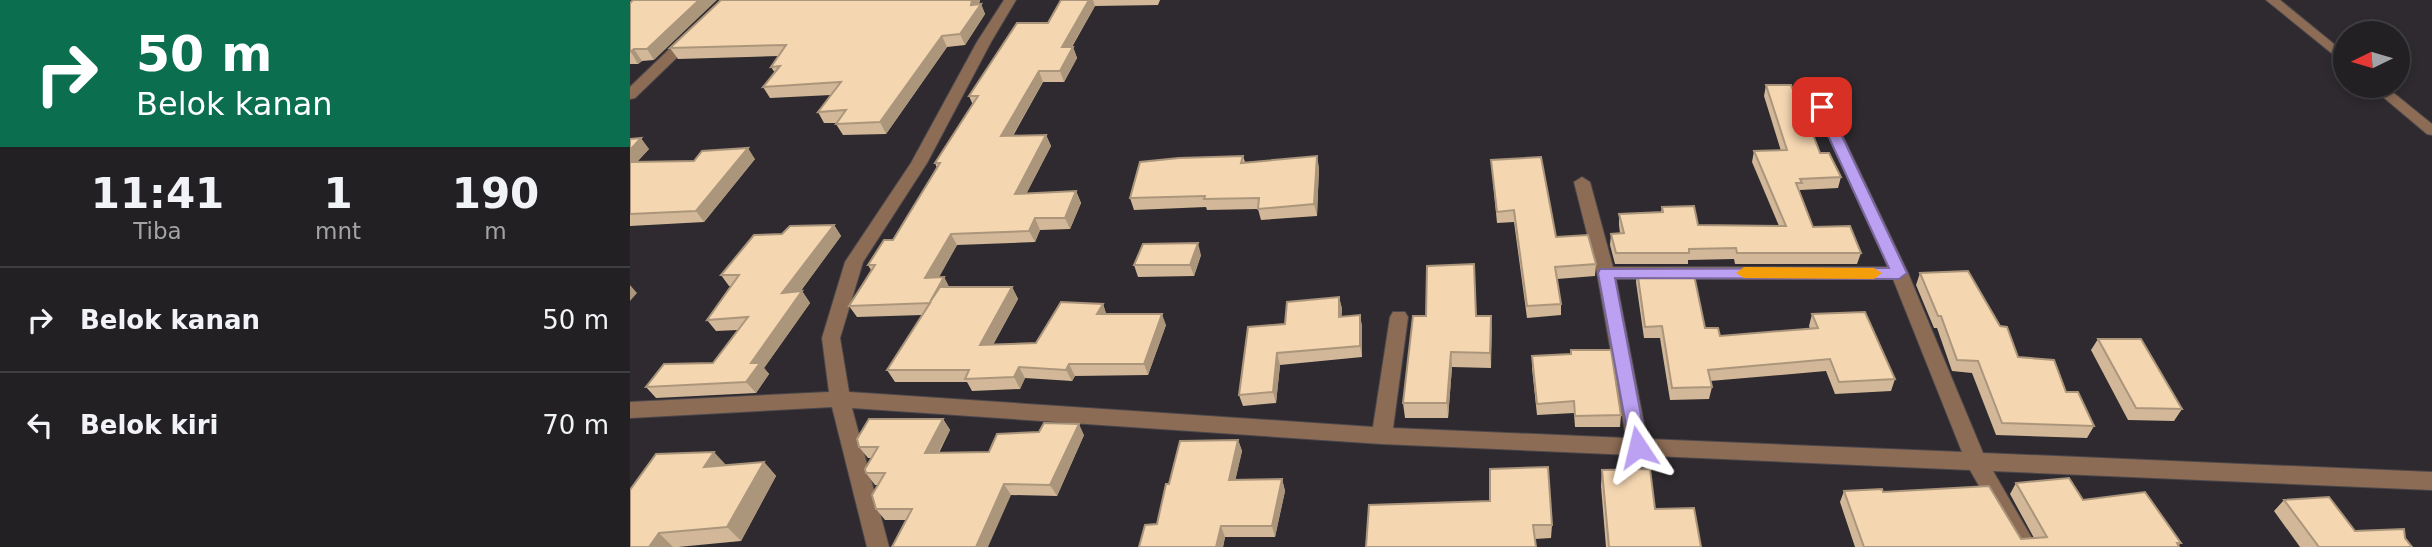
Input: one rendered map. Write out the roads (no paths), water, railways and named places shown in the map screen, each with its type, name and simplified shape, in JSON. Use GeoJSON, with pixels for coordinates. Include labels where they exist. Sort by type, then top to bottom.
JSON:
{"type":"FeatureCollection","features":[{"type":"Feature","properties":{"kind":"street"},"geometry":{"type":"LineString","coordinates":[[878,547],[840,399],[831,338],[854,262],[919,163],[984,42],[1010,0]]}},
{"type":"Feature","properties":{"kind":"street"},"geometry":{"type":"LineString","coordinates":[[2272,0],[2333,50]]}},
{"type":"Feature","properties":{"kind":"street"},"geometry":{"type":"LineString","coordinates":[[630,95],[699,29]]}},
{"type":"Feature","properties":{"kind":"street"},"geometry":{"type":"LineString","coordinates":[[2392,98],[2432,131]]}},
{"type":"Feature","properties":{"kind":"street"},"geometry":{"type":"LineString","coordinates":[[1822,107],[1899,273],[1977,463],[2026,547]]}},
{"type":"Feature","properties":{"kind":"street"},"geometry":{"type":"LineString","coordinates":[[1583,182],[1606,273],[1638,447]]}},
{"type":"Feature","properties":{"kind":"street"},"geometry":{"type":"LineString","coordinates":[[1606,273],[1899,273]]}},
{"type":"Feature","properties":{"kind":"street"},"geometry":{"type":"LineString","coordinates":[[1382,436],[1399,317]]}},
{"type":"Feature","properties":{"kind":"street"},"geometry":{"type":"LineString","coordinates":[[630,410],[840,399],[1382,436],[2432,481]]}}]}
